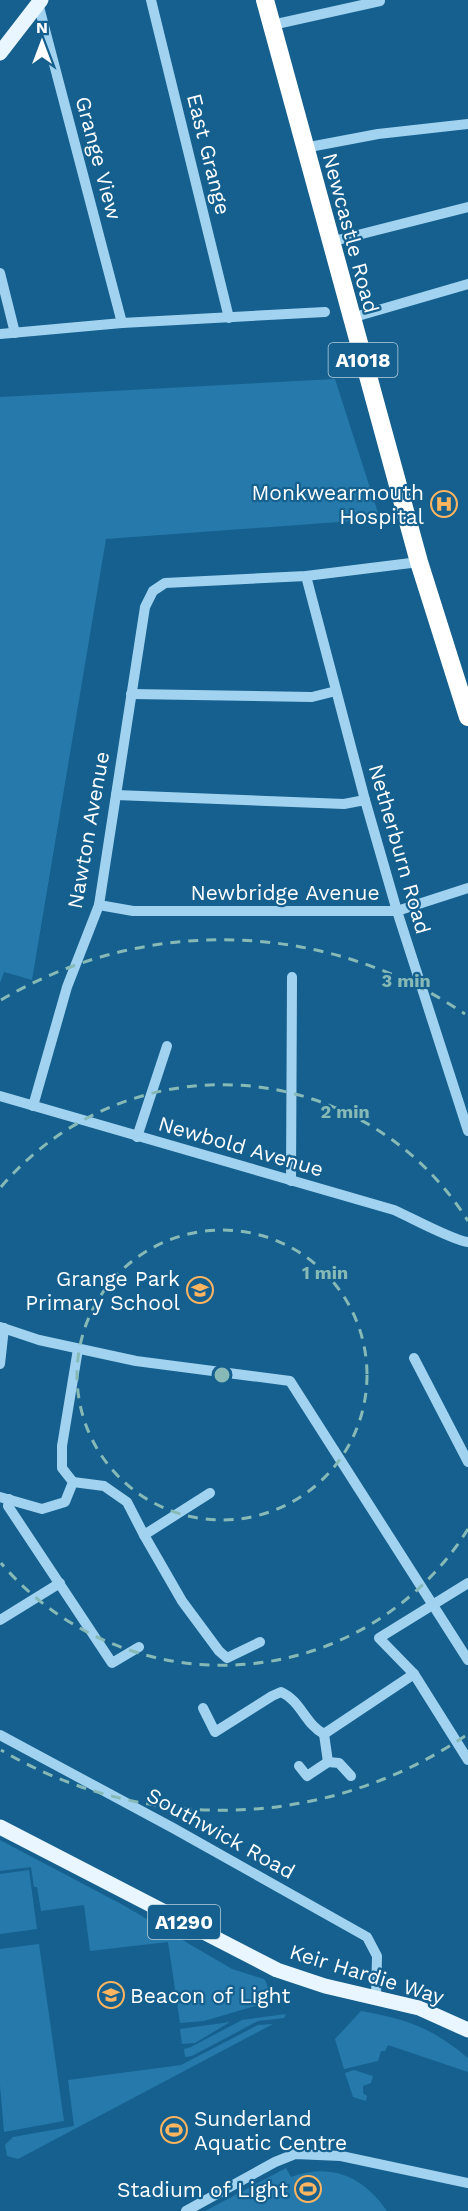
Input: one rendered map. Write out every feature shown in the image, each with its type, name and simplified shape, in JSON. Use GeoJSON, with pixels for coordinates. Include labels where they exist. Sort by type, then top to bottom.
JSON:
{"type":"FeatureCollection","features":[{"type":"Feature","properties":{"kind":"highway","name":"Newcastle Road"},"geometry":{"type":"LineString","coordinates":[[265,0],[419,562],[468,717]]}},
{"type":"Feature","properties":{"kind":"main road"},"geometry":{"type":"LineString","coordinates":[[3,44],[40,2]]}},
{"type":"Feature","properties":{"kind":"main road","name":"Keir Hardie Way"},"geometry":{"type":"LineString","coordinates":[[0,1827],[277,1970],[325,1986],[419,2008],[467,2031]]}},
{"type":"Feature","properties":{"kind":"street","name":"East Grange"},"geometry":{"type":"LineString","coordinates":[[152,0],[229,318]]}},
{"type":"Feature","properties":{"kind":"street"},"geometry":{"type":"LineString","coordinates":[[272,26],[380,1]]}},
{"type":"Feature","properties":{"kind":"street","name":"Grange View"},"geometry":{"type":"LineString","coordinates":[[40,2],[122,323]]}},
{"type":"Feature","properties":{"kind":"street"},"geometry":{"type":"LineString","coordinates":[[304,148],[378,134],[468,124]]}},
{"type":"Feature","properties":{"kind":"street"},"geometry":{"type":"LineString","coordinates":[[330,242],[468,207]]}},
{"type":"Feature","properties":{"kind":"street"},"geometry":{"type":"LineString","coordinates":[[0,273],[15,333]]}},
{"type":"Feature","properties":{"kind":"street"},"geometry":{"type":"LineString","coordinates":[[351,318],[468,284]]}},
{"type":"Feature","properties":{"kind":"street"},"geometry":{"type":"LineString","coordinates":[[0,334],[122,323],[325,312]]}},
{"type":"Feature","properties":{"kind":"street"},"geometry":{"type":"LineString","coordinates":[[306,576],[419,562]]}},
{"type":"Feature","properties":{"kind":"street","name":"Nawton Avenue"},"geometry":{"type":"LineString","coordinates":[[33,1106],[67,987],[99,905],[145,607],[153,591],[165,583],[306,576]]}},
{"type":"Feature","properties":{"kind":"street","name":"Netherburn Road"},"geometry":{"type":"LineString","coordinates":[[306,576],[397,911],[468,1131]]}},
{"type":"Feature","properties":{"kind":"street"},"geometry":{"type":"LineString","coordinates":[[131,694],[312,697],[336,691]]}},
{"type":"Feature","properties":{"kind":"street"},"geometry":{"type":"LineString","coordinates":[[116,795],[344,804],[365,800]]}},
{"type":"Feature","properties":{"kind":"street","name":"Newbridge Avenue"},"geometry":{"type":"LineString","coordinates":[[99,905],[133,911],[397,911],[468,888]]}},
{"type":"Feature","properties":{"kind":"street"},"geometry":{"type":"LineString","coordinates":[[291,1181],[292,977]]}},
{"type":"Feature","properties":{"kind":"street"},"geometry":{"type":"LineString","coordinates":[[137,1137],[167,1046]]}},
{"type":"Feature","properties":{"kind":"street","name":"Newbold Avenue"},"geometry":{"type":"LineString","coordinates":[[0,1096],[394,1210],[459,1241],[468,1242]]}},
{"type":"Feature","properties":{"kind":"street"},"geometry":{"type":"LineString","coordinates":[[0,1364],[2,1328],[39,1340],[135,1361],[290,1380],[468,1660]]}},
{"type":"Feature","properties":{"kind":"street"},"geometry":{"type":"LineString","coordinates":[[78,1349],[62,1446],[62,1468],[73,1482],[104,1486],[127,1502],[182,1601],[219,1651],[227,1658],[260,1642]]}},
{"type":"Feature","properties":{"kind":"street"},"geometry":{"type":"LineString","coordinates":[[414,1358],[468,1462]]}},
{"type":"Feature","properties":{"kind":"street"},"geometry":{"type":"LineString","coordinates":[[5,1498],[42,1509],[65,1502],[73,1482]]}},
{"type":"Feature","properties":{"kind":"street"},"geometry":{"type":"LineString","coordinates":[[144,1535],[210,1493]]}},
{"type":"Feature","properties":{"kind":"street"},"geometry":{"type":"LineString","coordinates":[[5,1498],[8,1506],[112,1663],[140,1647]]}},
{"type":"Feature","properties":{"kind":"street"},"geometry":{"type":"LineString","coordinates":[[0,1620],[60,1583]]}},
{"type":"Feature","properties":{"kind":"street"},"geometry":{"type":"LineString","coordinates":[[468,1583],[379,1638],[414,1674],[468,1760]]}},
{"type":"Feature","properties":{"kind":"street"},"geometry":{"type":"LineString","coordinates":[[324,1734],[414,1674]]}},
{"type":"Feature","properties":{"kind":"street"},"geometry":{"type":"LineString","coordinates":[[202,1708],[215,1732],[281,1692],[292,1697],[316,1730],[324,1734]]}},
{"type":"Feature","properties":{"kind":"street"},"geometry":{"type":"LineString","coordinates":[[324,1734],[328,1762]]}},
{"type":"Feature","properties":{"kind":"street","name":"Southwick Road"},"geometry":{"type":"LineString","coordinates":[[0,1735],[173,1828],[367,1937],[377,1956],[376,1997]]}},
{"type":"Feature","properties":{"kind":"street"},"geometry":{"type":"LineString","coordinates":[[299,1766],[307,1776],[328,1762],[339,1763],[351,1776]]}},
{"type":"Feature","properties":{"kind":"street"},"geometry":{"type":"LineString","coordinates":[[186,2211],[275,2162],[295,2154],[341,2156],[468,2183]]}},
{"type":"Feature","properties":{"kind":"shaded area"},"geometry":{"type":"Polygon","coordinates":[[[335,379],[380,519],[106,539],[32,980],[4,972],[0,983],[0,397],[335,379]]]}},
{"type":"Feature","properties":{"kind":"shaded area"},"geometry":{"type":"Polygon","coordinates":[[[0,1840],[123,1905],[232,1969],[264,1979],[272,2001],[204,2021],[180,2023],[168,1942],[90,1951],[84,1905],[41,1911],[31,1867],[0,1871],[0,1840]]]}},
{"type":"Feature","properties":{"kind":"shaded area"},"geometry":{"type":"Polygon","coordinates":[[[29,1870],[37,1929],[0,1934],[0,1874],[29,1870]]]}},
{"type":"Feature","properties":{"kind":"shaded area"},"geometry":{"type":"Polygon","coordinates":[[[39,1944],[64,2121],[4,2132],[0,2085],[0,1949],[39,1944]]]}},
{"type":"Feature","properties":{"kind":"shaded area"},"geometry":{"type":"Polygon","coordinates":[[[361,2011],[406,2021],[443,2039],[468,2058],[468,2072],[388,2045],[385,2051],[381,2051],[378,2061],[344,2069],[335,2039],[361,2011]]]}},
{"type":"Feature","properties":{"kind":"shaded area"},"geometry":{"type":"Polygon","coordinates":[[[286,2014],[284,2018],[258,2021],[192,2056],[185,2057],[184,2049],[242,2020],[286,2014]]]}},
{"type":"Feature","properties":{"kind":"shaded area"},"geometry":{"type":"Polygon","coordinates":[[[230,2022],[195,2043],[182,2044],[180,2029],[230,2022]]]}},
{"type":"Feature","properties":{"kind":"shaded area"},"geometry":{"type":"Polygon","coordinates":[[[273,2024],[18,2159],[7,2156],[5,2145],[13,2137],[74,2126],[68,2080],[181,2065],[258,2025],[273,2024]]]}},
{"type":"Feature","properties":{"kind":"shaded area"},"geometry":{"type":"Polygon","coordinates":[[[354,2070],[373,2076],[371,2083],[363,2086],[363,2093],[367,2096],[366,2101],[353,2097],[345,2073],[354,2070]]]}},
{"type":"Feature","properties":{"kind":"shaded area","name":"Stadium of Light"},"geometry":{"type":"Polygon","coordinates":[[[286,2168],[291,2177],[320,2171],[333,2172],[357,2181],[378,2199],[387,2211],[205,2211],[286,2168]]]}},
{"type":"Feature","properties":{"kind":"place","name":"Monkwearmouth Hospital"},"geometry":{"type":"Point","coordinates":[444,504]}},
{"type":"Feature","properties":{"kind":"place","name":"Grange Park Primary School"},"geometry":{"type":"Point","coordinates":[200,1290]}},
{"type":"Feature","properties":{"kind":"place","name":"Beacon of Light"},"geometry":{"type":"Point","coordinates":[111,1995]}},
{"type":"Feature","properties":{"kind":"place","name":"Sunderland Aquatic Centre"},"geometry":{"type":"Point","coordinates":[174,2130]}},
{"type":"Feature","properties":{"kind":"place","name":"Stadium of Light"},"geometry":{"type":"Point","coordinates":[308,2189]}}]}
